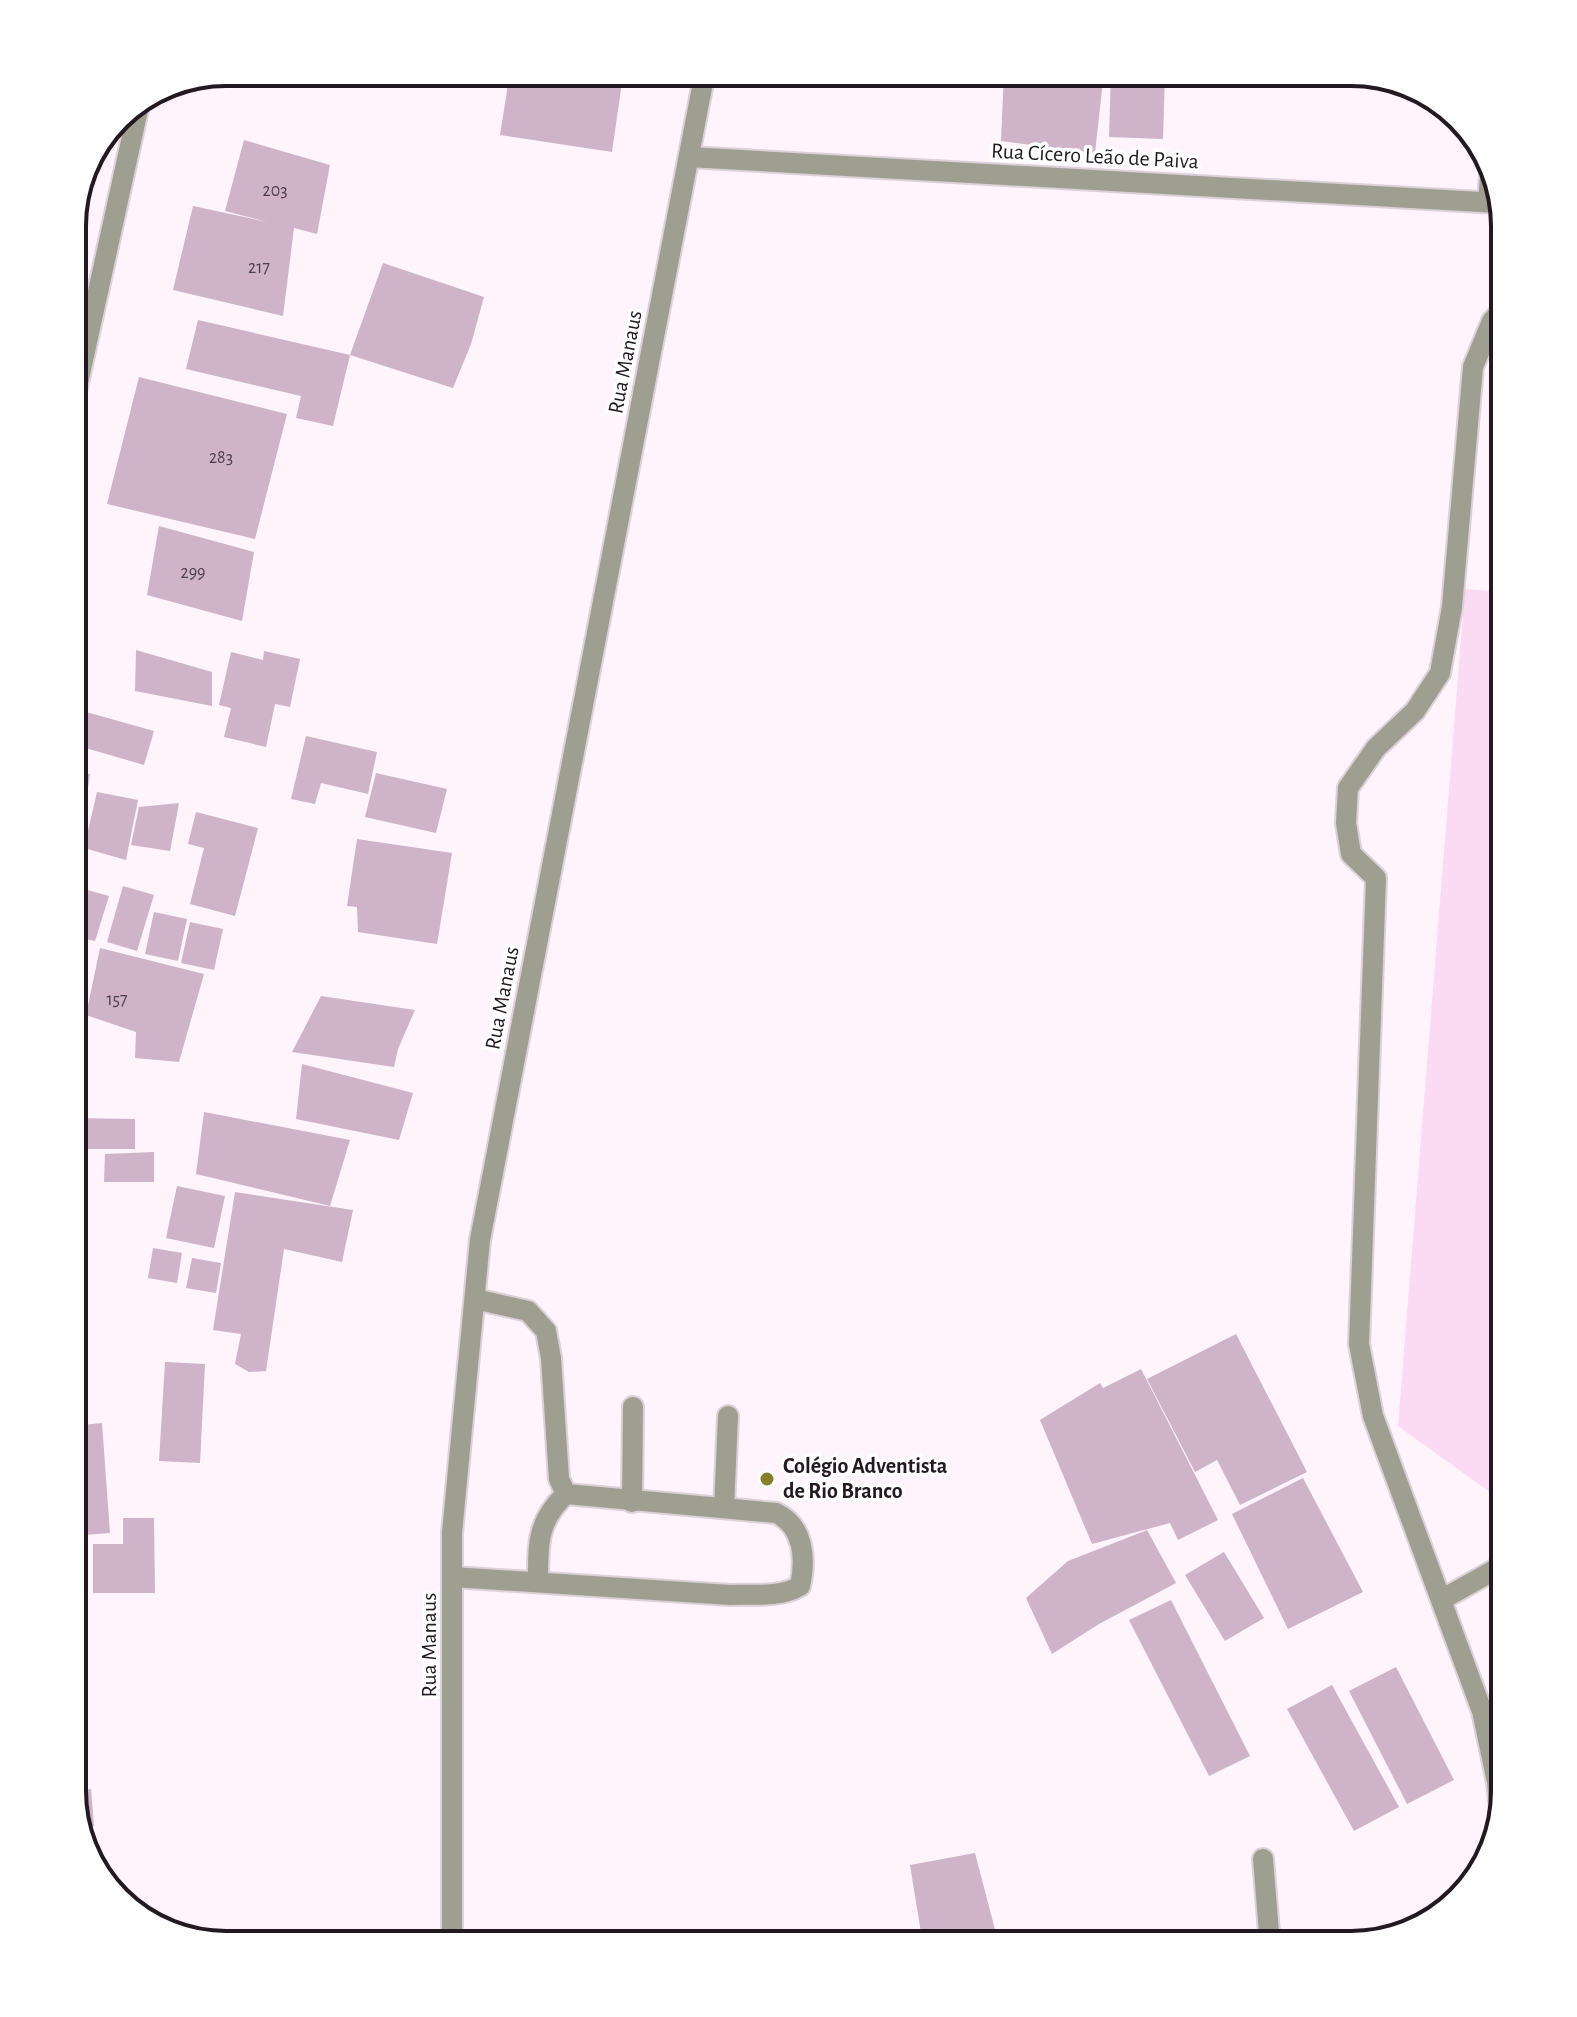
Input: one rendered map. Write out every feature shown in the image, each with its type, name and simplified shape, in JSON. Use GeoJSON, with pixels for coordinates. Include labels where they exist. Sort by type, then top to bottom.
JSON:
{"type":"FeatureCollection","features":[{"type":"Feature","properties":{"kind":"street","name":"Rua Manaus"},"geometry":{"type":"LineString","coordinates":[[452,1931],[452,1533],[480,1240],[702,86]]}},
{"type":"Feature","properties":{"kind":"street"},"geometry":{"type":"LineString","coordinates":[[86,346],[136,120]]}},
{"type":"Feature","properties":{"kind":"street","name":"Rua Cícero Leão de Paiva"},"geometry":{"type":"LineString","coordinates":[[689,157],[1489,202]]}},
{"type":"Feature","properties":{"kind":"street"},"geometry":{"type":"LineString","coordinates":[[1491,323],[1473,367],[1452,607],[1440,673],[1415,711],[1376,748],[1348,788],[1346,823],[1351,854],[1376,878],[1359,1344],[1373,1416],[1482,1711],[1491,1754]]}},
{"type":"Feature","properties":{"kind":"street"},"geometry":{"type":"LineString","coordinates":[[475,1299],[528,1311],[546,1331],[551,1358],[559,1479],[566,1494]]}},
{"type":"Feature","properties":{"kind":"street"},"geometry":{"type":"LineString","coordinates":[[632,1502],[633,1407]]}},
{"type":"Feature","properties":{"kind":"street"},"geometry":{"type":"LineString","coordinates":[[724,1508],[728,1416]]}},
{"type":"Feature","properties":{"kind":"street"},"geometry":{"type":"LineString","coordinates":[[453,1577],[730,1595],[785,1593],[800,1586],[804,1566],[798,1531],[776,1513],[566,1494]]}},
{"type":"Feature","properties":{"kind":"street"},"geometry":{"type":"LineString","coordinates":[[538,1582],[541,1533],[553,1507],[566,1494]]}},
{"type":"Feature","properties":{"kind":"street"},"geometry":{"type":"LineString","coordinates":[[1441,1600],[1491,1572]]}},
{"type":"Feature","properties":{"kind":"street"},"geometry":{"type":"LineString","coordinates":[[1263,1859],[1269,1931]]}},
{"type":"Feature","properties":{"kind":"shaded area"},"geometry":{"type":"Polygon","coordinates":[[[1465,589],[1491,591],[1491,1493],[1398,1426],[1465,589]]]}},
{"type":"Feature","properties":{"kind":"building"},"geometry":{"type":"Polygon","coordinates":[[[508,86],[621,86],[612,152],[500,135],[508,86]]]}},
{"type":"Feature","properties":{"kind":"building"},"geometry":{"type":"Polygon","coordinates":[[[1003,86],[1102,86],[1095,153],[1001,141],[1003,86]]]}},
{"type":"Feature","properties":{"kind":"building"},"geometry":{"type":"Polygon","coordinates":[[[1111,86],[1165,86],[1163,139],[1109,137],[1111,86]]]}},
{"type":"Feature","properties":{"kind":"building"},"geometry":{"type":"Polygon","coordinates":[[[244,140],[330,165],[317,234],[294,228],[283,316],[173,290],[193,206],[267,222],[225,211],[244,140]]]}},
{"type":"Feature","properties":{"kind":"building"},"geometry":{"type":"Polygon","coordinates":[[[383,263],[484,297],[471,344],[453,388],[350,355],[383,263]]]}},
{"type":"Feature","properties":{"kind":"building"},"geometry":{"type":"Polygon","coordinates":[[[198,320],[350,355],[333,426],[296,418],[301,396],[186,369],[198,320]]]}},
{"type":"Feature","properties":{"kind":"building"},"geometry":{"type":"Polygon","coordinates":[[[139,377],[287,414],[255,539],[107,504],[139,377]]]}},
{"type":"Feature","properties":{"kind":"building"},"geometry":{"type":"Polygon","coordinates":[[[159,526],[254,552],[242,621],[147,595],[159,526]]]}},
{"type":"Feature","properties":{"kind":"building"},"geometry":{"type":"Polygon","coordinates":[[[136,650],[212,672],[212,706],[135,691],[136,650]]]}},
{"type":"Feature","properties":{"kind":"building"},"geometry":{"type":"Polygon","coordinates":[[[264,651],[300,659],[290,707],[275,704],[266,747],[224,737],[231,708],[219,705],[231,652],[263,660],[264,651]]]}},
{"type":"Feature","properties":{"kind":"building"},"geometry":{"type":"Polygon","coordinates":[[[86,712],[154,731],[144,765],[86,748],[86,712]]]}},
{"type":"Feature","properties":{"kind":"building"},"geometry":{"type":"Polygon","coordinates":[[[306,736],[377,752],[368,794],[321,783],[315,804],[291,799],[306,736]]]}},
{"type":"Feature","properties":{"kind":"building"},"geometry":{"type":"Polygon","coordinates":[[[376,773],[447,789],[436,833],[365,817],[376,773]]]}},
{"type":"Feature","properties":{"kind":"building"},"geometry":{"type":"Polygon","coordinates":[[[86,774],[90,774],[86,802],[86,774]]]}},
{"type":"Feature","properties":{"kind":"building"},"geometry":{"type":"Polygon","coordinates":[[[97,792],[138,800],[126,860],[86,849],[97,792]]]}},
{"type":"Feature","properties":{"kind":"building"},"geometry":{"type":"Polygon","coordinates":[[[179,803],[170,851],[131,845],[139,807],[179,803]]]}},
{"type":"Feature","properties":{"kind":"building"},"geometry":{"type":"Polygon","coordinates":[[[196,812],[258,828],[235,916],[190,904],[204,848],[188,844],[196,812]]]}},
{"type":"Feature","properties":{"kind":"building"},"geometry":{"type":"Polygon","coordinates":[[[357,839],[452,853],[437,944],[358,932],[357,907],[347,906],[357,839]]]}},
{"type":"Feature","properties":{"kind":"building"},"geometry":{"type":"Polygon","coordinates":[[[123,886],[154,895],[137,951],[107,942],[123,886]]]}},
{"type":"Feature","properties":{"kind":"building"},"geometry":{"type":"Polygon","coordinates":[[[86,890],[109,896],[95,941],[86,939],[86,890]]]}},
{"type":"Feature","properties":{"kind":"building"},"geometry":{"type":"Polygon","coordinates":[[[154,912],[187,919],[178,961],[145,954],[154,912]]]}},
{"type":"Feature","properties":{"kind":"building"},"geometry":{"type":"Polygon","coordinates":[[[190,922],[223,929],[214,970],[181,963],[190,922]]]}},
{"type":"Feature","properties":{"kind":"building"},"geometry":{"type":"Polygon","coordinates":[[[100,948],[204,974],[179,1062],[135,1058],[136,1032],[86,1015],[100,948]]]}},
{"type":"Feature","properties":{"kind":"building"},"geometry":{"type":"Polygon","coordinates":[[[321,996],[415,1010],[398,1049],[394,1067],[292,1052],[321,996]]]}},
{"type":"Feature","properties":{"kind":"building"},"geometry":{"type":"Polygon","coordinates":[[[302,1064],[413,1093],[399,1140],[296,1119],[302,1064]]]}},
{"type":"Feature","properties":{"kind":"building"},"geometry":{"type":"Polygon","coordinates":[[[204,1112],[350,1140],[330,1206],[196,1174],[204,1112]]]}},
{"type":"Feature","properties":{"kind":"building"},"geometry":{"type":"Polygon","coordinates":[[[86,1118],[135,1119],[135,1149],[86,1149],[86,1118]]]}},
{"type":"Feature","properties":{"kind":"building"},"geometry":{"type":"Polygon","coordinates":[[[154,1152],[154,1182],[104,1182],[105,1154],[154,1152]]]}},
{"type":"Feature","properties":{"kind":"building"},"geometry":{"type":"Polygon","coordinates":[[[177,1186],[225,1196],[214,1248],[166,1238],[177,1186]]]}},
{"type":"Feature","properties":{"kind":"building"},"geometry":{"type":"Polygon","coordinates":[[[235,1192],[353,1210],[342,1262],[284,1249],[266,1371],[249,1372],[235,1364],[241,1334],[213,1330],[235,1192]]]}},
{"type":"Feature","properties":{"kind":"building"},"geometry":{"type":"Polygon","coordinates":[[[153,1248],[182,1253],[177,1283],[148,1278],[153,1248]]]}},
{"type":"Feature","properties":{"kind":"building"},"geometry":{"type":"Polygon","coordinates":[[[192,1258],[221,1263],[216,1293],[186,1288],[192,1258]]]}},
{"type":"Feature","properties":{"kind":"building"},"geometry":{"type":"Polygon","coordinates":[[[1236,1334],[1307,1472],[1240,1505],[1217,1460],[1195,1472],[1147,1379],[1236,1334]]]}},
{"type":"Feature","properties":{"kind":"building"},"geometry":{"type":"Polygon","coordinates":[[[165,1362],[205,1364],[200,1463],[159,1461],[165,1362]]]}},
{"type":"Feature","properties":{"kind":"building"},"geometry":{"type":"Polygon","coordinates":[[[1141,1369],[1218,1520],[1178,1540],[1170,1523],[1092,1544],[1040,1420],[1100,1383],[1103,1388],[1141,1369]]]}},
{"type":"Feature","properties":{"kind":"building"},"geometry":{"type":"Polygon","coordinates":[[[102,1423],[110,1533],[86,1535],[86,1425],[102,1423]]]}},
{"type":"Feature","properties":{"kind":"building"},"geometry":{"type":"Polygon","coordinates":[[[1303,1478],[1363,1592],[1288,1629],[1232,1514],[1303,1478]]]}},
{"type":"Feature","properties":{"kind":"building"},"geometry":{"type":"Polygon","coordinates":[[[123,1518],[154,1518],[155,1593],[93,1593],[93,1544],[123,1544],[123,1518]]]}},
{"type":"Feature","properties":{"kind":"building"},"geometry":{"type":"Polygon","coordinates":[[[1147,1530],[1176,1583],[1099,1624],[1052,1654],[1026,1598],[1068,1561],[1147,1530]]]}},
{"type":"Feature","properties":{"kind":"building"},"geometry":{"type":"Polygon","coordinates":[[[1224,1552],[1264,1618],[1225,1641],[1185,1575],[1224,1552]]]}},
{"type":"Feature","properties":{"kind":"building"},"geometry":{"type":"Polygon","coordinates":[[[1171,1600],[1250,1756],[1209,1776],[1129,1620],[1171,1600]]]}},
{"type":"Feature","properties":{"kind":"building"},"geometry":{"type":"Polygon","coordinates":[[[1396,1667],[1454,1780],[1407,1804],[1349,1691],[1396,1667]]]}},
{"type":"Feature","properties":{"kind":"building"},"geometry":{"type":"Polygon","coordinates":[[[1332,1685],[1399,1807],[1354,1831],[1287,1709],[1332,1685]]]}},
{"type":"Feature","properties":{"kind":"building"},"geometry":{"type":"Polygon","coordinates":[[[91,1789],[94,1826],[91,1826],[87,1809],[86,1790],[91,1789]]]}},
{"type":"Feature","properties":{"kind":"building"},"geometry":{"type":"Polygon","coordinates":[[[975,1853],[995,1931],[921,1931],[910,1865],[975,1853]]]}},
{"type":"Feature","properties":{"kind":"place","name":"Colégio Adventista de Rio Branco"},"geometry":{"type":"Point","coordinates":[767,1479]}}]}
